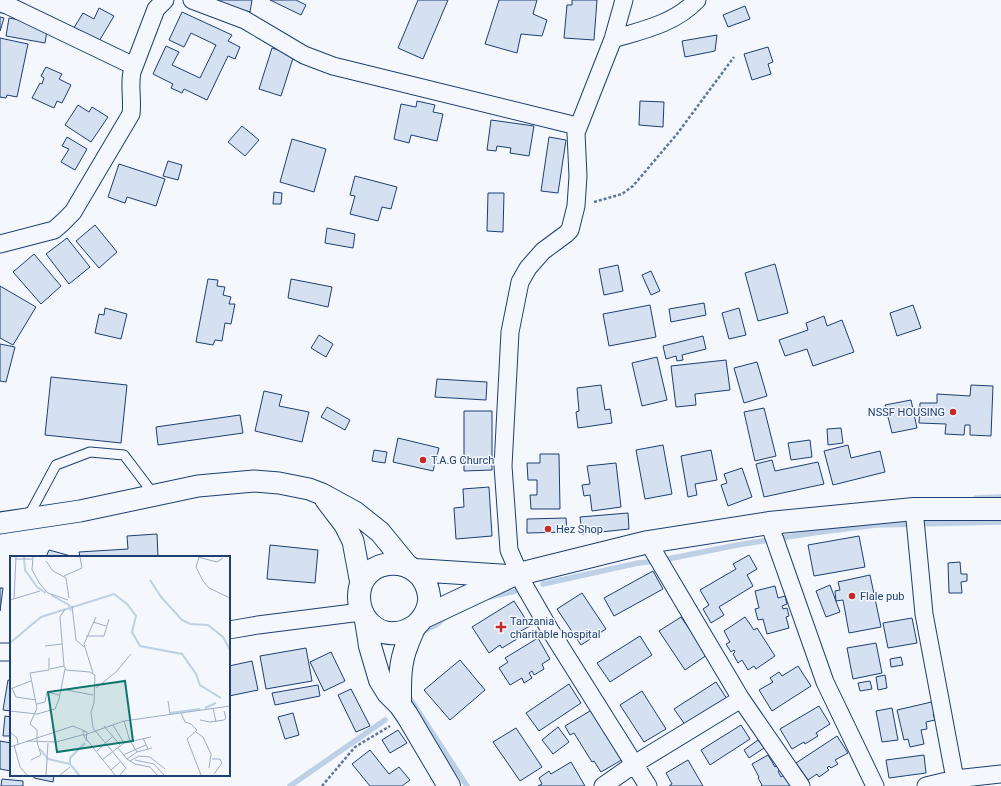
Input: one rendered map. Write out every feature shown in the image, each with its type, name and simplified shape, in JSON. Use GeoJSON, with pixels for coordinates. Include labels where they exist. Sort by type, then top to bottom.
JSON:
{"type":"FeatureCollection","features":[{"type":"Feature","properties":{"kind":"main road"},"geometry":{"type":"LineString","coordinates":[[364,616],[374,627],[384,632],[395,634],[406,632],[419,622],[516,576],[648,542],[769,523],[914,509],[1001,509]]}},
{"type":"Feature","properties":{"kind":"main road"},"geometry":{"type":"LineString","coordinates":[[449,786],[404,710],[388,693],[380,680],[370,646],[364,616],[359,603],[361,584],[372,570],[389,563],[398,563],[411,568],[516,576]]}},
{"type":"Feature","properties":{"kind":"main road"},"geometry":{"type":"LineString","coordinates":[[404,710],[400,670],[407,644],[428,608],[429,597],[427,587],[422,578],[411,568]]}},
{"type":"Feature","properties":{"kind":"street"},"geometry":{"type":"LineString","coordinates":[[0,244],[54,230],[73,212],[131,114],[131,78],[134,66],[156,9],[165,0]]}},
{"type":"Feature","properties":{"kind":"street"},"geometry":{"type":"LineString","coordinates":[[192,0],[245,20],[304,55],[333,66],[577,126]]}},
{"type":"Feature","properties":{"kind":"street"},"geometry":{"type":"LineString","coordinates":[[624,0],[613,39],[577,126],[578,176],[576,206],[568,232],[543,251],[528,268],[523,276],[519,289],[510,332],[503,466],[509,550],[516,576],[524,586],[648,786]]}},
{"type":"Feature","properties":{"kind":"street"},"geometry":{"type":"LineString","coordinates":[[613,39],[677,17],[697,0]]}},
{"type":"Feature","properties":{"kind":"street"},"geometry":{"type":"LineString","coordinates":[[0,3],[134,66]]}},
{"type":"Feature","properties":{"kind":"street"},"geometry":{"type":"LineString","coordinates":[[0,523],[80,511],[198,486],[254,481],[280,483],[309,489],[322,494],[355,512],[380,532],[411,568]]}},
{"type":"Feature","properties":{"kind":"street"},"geometry":{"type":"LineString","coordinates":[[322,494],[345,525],[353,541],[361,584]]}},
{"type":"Feature","properties":{"kind":"street"},"geometry":{"type":"LineString","coordinates":[[914,509],[924,614],[956,783]]}},
{"type":"Feature","properties":{"kind":"street"},"geometry":{"type":"LineString","coordinates":[[769,523],[825,682],[875,786]]}},
{"type":"Feature","properties":{"kind":"street"},"geometry":{"type":"LineString","coordinates":[[648,542],[741,699],[801,786]]}},
{"type":"Feature","properties":{"kind":"street"},"geometry":{"type":"LineString","coordinates":[[230,630],[258,625],[364,616]]}},
{"type":"Feature","properties":{"kind":"street"},"geometry":{"type":"LineString","coordinates":[[603,786],[634,765],[741,699]]}},
{"type":"Feature","properties":{"kind":"street"},"geometry":{"type":"LineString","coordinates":[[926,786],[956,783],[1001,774]]}},
{"type":"Feature","properties":{"kind":"lane"},"geometry":{"type":"LineString","coordinates":[[27,518],[56,464],[90,452],[124,455],[155,496]]}},
{"type":"Feature","properties":{"kind":"path"},"geometry":{"type":"LineString","coordinates":[[576,206],[622,194],[633,186],[677,134],[734,57]]}},
{"type":"Feature","properties":{"kind":"path"},"geometry":{"type":"LineString","coordinates":[[322,786],[355,747],[404,710]]}},
{"type":"Feature","properties":{"kind":"building"},"geometry":{"type":"Polygon","coordinates":[[[204,0],[252,0],[250,12],[204,0]]]}},
{"type":"Feature","properties":{"kind":"building"},"geometry":{"type":"Polygon","coordinates":[[[270,0],[296,0],[306,5],[301,15],[270,0]]]}},
{"type":"Feature","properties":{"kind":"building"},"geometry":{"type":"Polygon","coordinates":[[[418,0],[448,0],[423,59],[398,48],[418,0]]]}},
{"type":"Feature","properties":{"kind":"building"},"geometry":{"type":"Polygon","coordinates":[[[499,0],[537,0],[533,14],[547,20],[542,36],[521,34],[517,53],[485,44],[499,0]]]}},
{"type":"Feature","properties":{"kind":"building"},"geometry":{"type":"Polygon","coordinates":[[[572,0],[597,0],[594,40],[564,38],[567,5],[572,5],[572,0]]]}},
{"type":"Feature","properties":{"kind":"building"},"geometry":{"type":"Polygon","coordinates":[[[745,6],[750,19],[728,27],[723,15],[745,6]]]}},
{"type":"Feature","properties":{"kind":"building"},"geometry":{"type":"Polygon","coordinates":[[[99,8],[114,16],[98,43],[72,31],[83,13],[94,19],[99,8]]]}},
{"type":"Feature","properties":{"kind":"building"},"geometry":{"type":"Polygon","coordinates":[[[182,12],[232,35],[228,41],[240,47],[235,59],[228,56],[207,100],[184,89],[182,93],[171,88],[173,84],[153,74],[166,46],[179,52],[172,65],[200,78],[216,45],[191,33],[184,47],[169,40],[182,12]]]}},
{"type":"Feature","properties":{"kind":"building"},"geometry":{"type":"Polygon","coordinates":[[[0,17],[4,18],[0,31],[0,17]]]}},
{"type":"Feature","properties":{"kind":"building"},"geometry":{"type":"Polygon","coordinates":[[[9,18],[42,24],[47,31],[45,43],[6,36],[9,18]]]}},
{"type":"Feature","properties":{"kind":"building"},"geometry":{"type":"Polygon","coordinates":[[[717,35],[715,51],[685,57],[682,41],[717,35]]]}},
{"type":"Feature","properties":{"kind":"building"},"geometry":{"type":"Polygon","coordinates":[[[0,38],[28,44],[17,97],[7,95],[6,98],[0,97],[0,38]]]}},
{"type":"Feature","properties":{"kind":"building"},"geometry":{"type":"Polygon","coordinates":[[[768,47],[773,62],[768,64],[771,74],[752,80],[744,54],[768,47]]]}},
{"type":"Feature","properties":{"kind":"building"},"geometry":{"type":"Polygon","coordinates":[[[272,48],[294,55],[281,96],[259,89],[272,48]]]}},
{"type":"Feature","properties":{"kind":"building"},"geometry":{"type":"Polygon","coordinates":[[[46,67],[62,74],[59,79],[71,85],[62,103],[57,101],[54,108],[32,98],[40,83],[42,84],[44,78],[41,76],[46,67]]]}},
{"type":"Feature","properties":{"kind":"building"},"geometry":{"type":"Polygon","coordinates":[[[417,101],[435,105],[433,112],[443,114],[437,141],[411,135],[409,143],[394,139],[401,104],[416,107],[417,101]]]}},
{"type":"Feature","properties":{"kind":"building"},"geometry":{"type":"Polygon","coordinates":[[[640,101],[664,102],[663,127],[639,125],[640,101]]]}},
{"type":"Feature","properties":{"kind":"building"},"geometry":{"type":"Polygon","coordinates":[[[78,105],[89,112],[92,107],[108,117],[91,142],[65,125],[78,105]]]}},
{"type":"Feature","properties":{"kind":"building"},"geometry":{"type":"Polygon","coordinates":[[[491,120],[534,126],[529,156],[510,153],[511,148],[497,146],[496,151],[487,150],[491,120]]]}},
{"type":"Feature","properties":{"kind":"building"},"geometry":{"type":"Polygon","coordinates":[[[242,126],[259,140],[245,156],[228,142],[242,126]]]}},
{"type":"Feature","properties":{"kind":"building"},"geometry":{"type":"Polygon","coordinates":[[[67,137],[87,149],[75,170],[61,162],[69,149],[62,146],[67,137]]]}},
{"type":"Feature","properties":{"kind":"building"},"geometry":{"type":"Polygon","coordinates":[[[549,137],[566,140],[558,193],[541,191],[549,137]]]}},
{"type":"Feature","properties":{"kind":"building"},"geometry":{"type":"Polygon","coordinates":[[[292,139],[326,149],[314,192],[280,182],[292,139]]]}},
{"type":"Feature","properties":{"kind":"building"},"geometry":{"type":"Polygon","coordinates":[[[168,161],[182,165],[178,180],[163,176],[168,161]]]}},
{"type":"Feature","properties":{"kind":"building"},"geometry":{"type":"Polygon","coordinates":[[[119,164],[165,179],[156,206],[127,197],[125,203],[108,197],[119,164]]]}},
{"type":"Feature","properties":{"kind":"building"},"geometry":{"type":"Polygon","coordinates":[[[355,176],[397,187],[391,209],[382,207],[378,221],[350,214],[355,196],[350,195],[355,176]]]}},
{"type":"Feature","properties":{"kind":"building"},"geometry":{"type":"Polygon","coordinates":[[[274,192],[282,193],[281,204],[273,204],[274,192]]]}},
{"type":"Feature","properties":{"kind":"building"},"geometry":{"type":"Polygon","coordinates":[[[488,193],[504,193],[503,232],[487,231],[488,193]]]}},
{"type":"Feature","properties":{"kind":"building"},"geometry":{"type":"Polygon","coordinates":[[[95,225],[117,252],[99,268],[76,241],[95,225]]]}},
{"type":"Feature","properties":{"kind":"building"},"geometry":{"type":"Polygon","coordinates":[[[327,228],[355,234],[353,248],[325,243],[327,228]]]}},
{"type":"Feature","properties":{"kind":"building"},"geometry":{"type":"Polygon","coordinates":[[[67,238],[90,267],[69,284],[46,254],[67,238]]]}},
{"type":"Feature","properties":{"kind":"building"},"geometry":{"type":"Polygon","coordinates":[[[34,254],[61,286],[41,304],[13,272],[34,254]]]}},
{"type":"Feature","properties":{"kind":"building"},"geometry":{"type":"Polygon","coordinates":[[[775,264],[788,313],[758,321],[745,273],[775,264]]]}},
{"type":"Feature","properties":{"kind":"building"},"geometry":{"type":"Polygon","coordinates":[[[618,265],[623,291],[604,295],[599,269],[618,265]]]}},
{"type":"Feature","properties":{"kind":"building"},"geometry":{"type":"Polygon","coordinates":[[[651,271],[660,291],[651,295],[642,275],[651,271]]]}},
{"type":"Feature","properties":{"kind":"building"},"geometry":{"type":"Polygon","coordinates":[[[208,279],[218,280],[217,286],[225,287],[223,295],[231,297],[229,304],[235,304],[231,324],[225,323],[222,341],[215,340],[213,345],[196,342],[208,279]]]}},
{"type":"Feature","properties":{"kind":"building"},"geometry":{"type":"Polygon","coordinates":[[[291,279],[332,287],[328,307],[288,298],[291,279]]]}},
{"type":"Feature","properties":{"kind":"building"},"geometry":{"type":"Polygon","coordinates":[[[0,286],[36,307],[13,345],[0,338],[0,286]]]}},
{"type":"Feature","properties":{"kind":"building"},"geometry":{"type":"Polygon","coordinates":[[[704,303],[706,315],[671,322],[669,309],[704,303]]]}},
{"type":"Feature","properties":{"kind":"building"},"geometry":{"type":"Polygon","coordinates":[[[650,305],[656,337],[609,346],[603,314],[650,305]]]}},
{"type":"Feature","properties":{"kind":"building"},"geometry":{"type":"Polygon","coordinates":[[[913,305],[921,328],[897,336],[890,313],[913,305]]]}},
{"type":"Feature","properties":{"kind":"building"},"geometry":{"type":"Polygon","coordinates":[[[105,308],[127,314],[121,339],[95,333],[99,314],[104,315],[105,308]]]}},
{"type":"Feature","properties":{"kind":"building"},"geometry":{"type":"Polygon","coordinates":[[[739,308],[746,335],[729,339],[722,313],[739,308]]]}},
{"type":"Feature","properties":{"kind":"building"},"geometry":{"type":"Polygon","coordinates":[[[824,316],[827,326],[842,320],[854,352],[813,366],[807,349],[785,356],[779,340],[808,330],[806,323],[824,316]]]}},
{"type":"Feature","properties":{"kind":"building"},"geometry":{"type":"Polygon","coordinates":[[[319,335],[333,344],[326,357],[311,348],[319,335]]]}},
{"type":"Feature","properties":{"kind":"building"},"geometry":{"type":"Polygon","coordinates":[[[703,336],[706,349],[682,355],[683,360],[677,361],[676,356],[666,359],[663,346],[703,336]]]}},
{"type":"Feature","properties":{"kind":"building"},"geometry":{"type":"Polygon","coordinates":[[[0,344],[15,347],[6,382],[0,381],[0,344]]]}},
{"type":"Feature","properties":{"kind":"building"},"geometry":{"type":"Polygon","coordinates":[[[657,357],[667,400],[642,406],[632,363],[657,357]]]}},
{"type":"Feature","properties":{"kind":"building"},"geometry":{"type":"Polygon","coordinates":[[[726,360],[730,390],[695,394],[696,405],[676,407],[671,366],[726,360]]]}},
{"type":"Feature","properties":{"kind":"building"},"geometry":{"type":"Polygon","coordinates":[[[757,362],[767,396],[744,403],[734,368],[757,362]]]}},
{"type":"Feature","properties":{"kind":"building"},"geometry":{"type":"Polygon","coordinates":[[[51,377],[127,385],[121,443],[45,435],[51,377]]]}},
{"type":"Feature","properties":{"kind":"building"},"geometry":{"type":"Polygon","coordinates":[[[437,379],[487,382],[486,400],[435,397],[437,379]]]}},
{"type":"Feature","properties":{"kind":"building"},"geometry":{"type":"Polygon","coordinates":[[[601,385],[605,410],[610,409],[612,423],[578,428],[576,412],[579,411],[577,388],[601,385]]]}},
{"type":"Feature","properties":{"kind":"building"},"geometry":{"type":"Polygon","coordinates":[[[971,385],[993,386],[991,436],[970,435],[970,425],[965,425],[964,435],[945,434],[946,424],[919,423],[920,403],[937,403],[937,394],[970,396],[971,385]]]}},
{"type":"Feature","properties":{"kind":"building"},"geometry":{"type":"Polygon","coordinates":[[[264,391],[282,395],[279,406],[309,412],[302,442],[255,431],[264,391]]]}},
{"type":"Feature","properties":{"kind":"building"},"geometry":{"type":"Polygon","coordinates":[[[911,400],[917,428],[892,433],[885,405],[911,400]]]}},
{"type":"Feature","properties":{"kind":"building"},"geometry":{"type":"Polygon","coordinates":[[[327,407],[350,420],[345,430],[321,417],[327,407]]]}},
{"type":"Feature","properties":{"kind":"building"},"geometry":{"type":"Polygon","coordinates":[[[764,408],[776,456],[755,461],[744,412],[764,408]]]}},
{"type":"Feature","properties":{"kind":"building"},"geometry":{"type":"Polygon","coordinates":[[[464,411],[492,411],[492,470],[464,471],[464,411]]]}},
{"type":"Feature","properties":{"kind":"building"},"geometry":{"type":"Polygon","coordinates":[[[240,415],[243,433],[158,445],[156,427],[240,415]]]}},
{"type":"Feature","properties":{"kind":"building"},"geometry":{"type":"Polygon","coordinates":[[[841,428],[843,443],[828,445],[827,429],[841,428]]]}},
{"type":"Feature","properties":{"kind":"building"},"geometry":{"type":"Polygon","coordinates":[[[398,438],[439,448],[433,471],[393,462],[398,438]]]}},
{"type":"Feature","properties":{"kind":"building"},"geometry":{"type":"Polygon","coordinates":[[[810,440],[812,457],[791,460],[788,443],[810,440]]]}},
{"type":"Feature","properties":{"kind":"building"},"geometry":{"type":"Polygon","coordinates":[[[663,445],[672,494],[645,499],[636,450],[663,445]]]}},
{"type":"Feature","properties":{"kind":"building"},"geometry":{"type":"Polygon","coordinates":[[[848,445],[851,458],[880,451],[885,472],[833,485],[824,451],[848,445]]]}},
{"type":"Feature","properties":{"kind":"building"},"geometry":{"type":"Polygon","coordinates":[[[374,450],[387,452],[385,463],[372,461],[374,450]]]}},
{"type":"Feature","properties":{"kind":"building"},"geometry":{"type":"Polygon","coordinates":[[[711,450],[717,480],[695,484],[697,495],[688,497],[681,456],[711,450]]]}},
{"type":"Feature","properties":{"kind":"building"},"geometry":{"type":"Polygon","coordinates":[[[540,454],[559,454],[560,509],[531,509],[530,495],[537,495],[537,480],[528,480],[527,463],[540,463],[540,454]]]}},
{"type":"Feature","properties":{"kind":"building"},"geometry":{"type":"Polygon","coordinates":[[[772,460],[775,471],[818,462],[824,484],[764,497],[756,464],[772,460]]]}},
{"type":"Feature","properties":{"kind":"building"},"geometry":{"type":"Polygon","coordinates":[[[616,463],[621,507],[592,511],[590,495],[584,496],[582,485],[590,484],[587,466],[616,463]]]}},
{"type":"Feature","properties":{"kind":"building"},"geometry":{"type":"Polygon","coordinates":[[[742,468],[752,497],[728,506],[721,485],[727,483],[724,474],[742,468]]]}},
{"type":"Feature","properties":{"kind":"building"},"geometry":{"type":"Polygon","coordinates":[[[489,487],[492,536],[456,539],[454,508],[464,507],[463,489],[489,487]]]}},
{"type":"Feature","properties":{"kind":"building"},"geometry":{"type":"Polygon","coordinates":[[[628,513],[629,529],[582,534],[580,517],[628,513]]]}},
{"type":"Feature","properties":{"kind":"building"},"geometry":{"type":"Polygon","coordinates":[[[566,518],[567,532],[527,533],[527,519],[566,518]]]}},
{"type":"Feature","properties":{"kind":"building"},"geometry":{"type":"Polygon","coordinates":[[[157,534],[158,556],[80,556],[79,552],[128,549],[127,536],[157,534]]]}},
{"type":"Feature","properties":{"kind":"building"},"geometry":{"type":"Polygon","coordinates":[[[859,536],[865,567],[814,576],[808,545],[859,536]]]}},
{"type":"Feature","properties":{"kind":"building"},"geometry":{"type":"Polygon","coordinates":[[[270,545],[318,550],[315,583],[267,579],[270,545]]]}},
{"type":"Feature","properties":{"kind":"building"},"geometry":{"type":"Polygon","coordinates":[[[49,550],[71,556],[46,556],[49,550]]]}},
{"type":"Feature","properties":{"kind":"building"},"geometry":{"type":"Polygon","coordinates":[[[749,555],[757,569],[747,575],[753,586],[719,607],[724,615],[711,623],[703,609],[709,605],[700,590],[736,569],[733,564],[749,555]]]}},
{"type":"Feature","properties":{"kind":"building"},"geometry":{"type":"Polygon","coordinates":[[[960,562],[961,574],[967,574],[967,581],[961,582],[962,593],[949,593],[948,563],[960,562]]]}},
{"type":"Feature","properties":{"kind":"building"},"geometry":{"type":"Polygon","coordinates":[[[653,571],[663,589],[614,616],[604,598],[653,571]]]}},
{"type":"Feature","properties":{"kind":"building"},"geometry":{"type":"Polygon","coordinates":[[[870,575],[881,627],[849,633],[843,600],[836,601],[835,591],[840,590],[838,582],[870,575]]]}},
{"type":"Feature","properties":{"kind":"building"},"geometry":{"type":"Polygon","coordinates":[[[830,585],[840,612],[826,617],[816,591],[830,585]]]}},
{"type":"Feature","properties":{"kind":"building"},"geometry":{"type":"Polygon","coordinates":[[[775,586],[778,598],[785,596],[787,604],[782,606],[783,609],[787,608],[789,616],[786,617],[789,628],[767,634],[763,619],[758,620],[755,609],[759,608],[755,591],[775,586]]]}},
{"type":"Feature","properties":{"kind":"building"},"geometry":{"type":"Polygon","coordinates":[[[0,588],[3,588],[0,611],[0,588]]]}},
{"type":"Feature","properties":{"kind":"building"},"geometry":{"type":"Polygon","coordinates":[[[582,593],[606,629],[581,645],[557,609],[582,593]]]}},
{"type":"Feature","properties":{"kind":"building","name":"Tanzania charitable hospital"},"geometry":{"type":"Polygon","coordinates":[[[514,601],[530,626],[519,632],[522,636],[502,648],[500,645],[489,653],[472,627],[514,601]]]}},
{"type":"Feature","properties":{"kind":"building"},"geometry":{"type":"Polygon","coordinates":[[[681,617],[707,655],[685,670],[659,631],[681,617]]]}},
{"type":"Feature","properties":{"kind":"building"},"geometry":{"type":"Polygon","coordinates":[[[745,617],[754,630],[757,628],[775,656],[756,669],[754,666],[748,670],[742,660],[738,663],[733,654],[735,652],[734,650],[731,652],[726,644],[730,642],[724,631],[745,617]]]}},
{"type":"Feature","properties":{"kind":"building"},"geometry":{"type":"Polygon","coordinates":[[[912,618],[917,643],[888,648],[883,623],[912,618]]]}},
{"type":"Feature","properties":{"kind":"building"},"geometry":{"type":"Polygon","coordinates":[[[640,636],[652,655],[610,682],[597,663],[640,636]]]}},
{"type":"Feature","properties":{"kind":"building"},"geometry":{"type":"Polygon","coordinates":[[[538,638],[550,659],[542,664],[544,669],[534,675],[532,671],[529,673],[532,678],[524,683],[522,678],[510,685],[499,668],[508,662],[505,658],[538,638]]]}},
{"type":"Feature","properties":{"kind":"building"},"geometry":{"type":"Polygon","coordinates":[[[876,643],[882,673],[853,679],[847,648],[876,643]]]}},
{"type":"Feature","properties":{"kind":"building"},"geometry":{"type":"Polygon","coordinates":[[[306,648],[312,681],[266,689],[260,656],[306,648]]]}},
{"type":"Feature","properties":{"kind":"building"},"geometry":{"type":"Polygon","coordinates":[[[331,652],[345,681],[324,691],[310,662],[331,652]]]}},
{"type":"Feature","properties":{"kind":"building"},"geometry":{"type":"Polygon","coordinates":[[[901,657],[903,665],[891,667],[890,659],[901,657]]]}},
{"type":"Feature","properties":{"kind":"building"},"geometry":{"type":"Polygon","coordinates":[[[460,660],[485,690],[450,720],[424,690],[460,660]]]}},
{"type":"Feature","properties":{"kind":"building"},"geometry":{"type":"Polygon","coordinates":[[[252,661],[258,690],[230,696],[230,666],[252,661]]]}},
{"type":"Feature","properties":{"kind":"building"},"geometry":{"type":"Polygon","coordinates":[[[798,666],[811,686],[772,711],[759,690],[773,682],[770,678],[779,672],[782,676],[798,666]]]}},
{"type":"Feature","properties":{"kind":"building"},"geometry":{"type":"Polygon","coordinates":[[[885,675],[887,688],[878,690],[876,677],[885,675]]]}},
{"type":"Feature","properties":{"kind":"building"},"geometry":{"type":"Polygon","coordinates":[[[8,680],[10,681],[10,711],[3,710],[8,680]]]}},
{"type":"Feature","properties":{"kind":"building"},"geometry":{"type":"Polygon","coordinates":[[[870,681],[872,689],[860,691],[858,683],[870,681]]]}},
{"type":"Feature","properties":{"kind":"building"},"geometry":{"type":"Polygon","coordinates":[[[716,682],[727,699],[686,726],[674,709],[716,682]]]}},
{"type":"Feature","properties":{"kind":"building"},"geometry":{"type":"Polygon","coordinates":[[[569,684],[581,703],[539,731],[526,713],[569,684]]]}},
{"type":"Feature","properties":{"kind":"building"},"geometry":{"type":"Polygon","coordinates":[[[318,685],[320,696],[275,705],[272,693],[318,685]]]}},
{"type":"Feature","properties":{"kind":"building"},"geometry":{"type":"Polygon","coordinates":[[[351,689],[370,726],[356,732],[338,695],[351,689]]]}},
{"type":"Feature","properties":{"kind":"building"},"geometry":{"type":"Polygon","coordinates":[[[642,691],[666,729],[644,742],[620,705],[642,691]]]}},
{"type":"Feature","properties":{"kind":"building"},"geometry":{"type":"Polygon","coordinates":[[[936,701],[939,713],[933,714],[935,720],[926,722],[927,729],[921,730],[924,744],[910,747],[908,739],[904,740],[897,710],[936,701]]]}},
{"type":"Feature","properties":{"kind":"building"},"geometry":{"type":"Polygon","coordinates":[[[819,706],[830,724],[816,733],[818,736],[805,744],[804,742],[792,749],[780,729],[819,706]]]}},
{"type":"Feature","properties":{"kind":"building"},"geometry":{"type":"Polygon","coordinates":[[[595,708],[625,758],[601,772],[594,761],[592,762],[574,733],[570,735],[565,726],[595,708]]]}},
{"type":"Feature","properties":{"kind":"building"},"geometry":{"type":"Polygon","coordinates":[[[892,708],[898,740],[882,742],[876,711],[892,708]]]}},
{"type":"Feature","properties":{"kind":"building"},"geometry":{"type":"Polygon","coordinates":[[[293,713],[299,735],[285,739],[278,717],[293,713]]]}},
{"type":"Feature","properties":{"kind":"building"},"geometry":{"type":"Polygon","coordinates":[[[5,716],[10,717],[10,736],[3,736],[5,716]]]}},
{"type":"Feature","properties":{"kind":"building"},"geometry":{"type":"Polygon","coordinates":[[[741,725],[750,739],[710,765],[701,750],[741,725]]]}},
{"type":"Feature","properties":{"kind":"building"},"geometry":{"type":"Polygon","coordinates":[[[558,727],[569,742],[553,754],[542,740],[558,727]]]}},
{"type":"Feature","properties":{"kind":"building"},"geometry":{"type":"Polygon","coordinates":[[[516,728],[542,767],[520,781],[493,742],[516,728]]]}},
{"type":"Feature","properties":{"kind":"building"},"geometry":{"type":"Polygon","coordinates":[[[398,730],[407,743],[390,753],[382,740],[398,730]]]}},
{"type":"Feature","properties":{"kind":"building"},"geometry":{"type":"Polygon","coordinates":[[[837,736],[848,753],[835,760],[838,764],[831,768],[829,766],[827,768],[829,770],[819,777],[817,774],[808,780],[796,763],[837,736]]]}},
{"type":"Feature","properties":{"kind":"building"},"geometry":{"type":"Polygon","coordinates":[[[758,740],[764,748],[749,758],[744,750],[758,740]]]}},
{"type":"Feature","properties":{"kind":"building"},"geometry":{"type":"Polygon","coordinates":[[[0,741],[10,743],[10,771],[0,769],[0,741]]]}},
{"type":"Feature","properties":{"kind":"building"},"geometry":{"type":"Polygon","coordinates":[[[370,750],[389,774],[399,767],[410,780],[402,786],[370,786],[352,764],[370,750]]]}},
{"type":"Feature","properties":{"kind":"building"},"geometry":{"type":"Polygon","coordinates":[[[768,755],[775,767],[781,763],[784,768],[778,771],[781,777],[789,772],[792,786],[761,786],[759,777],[752,764],[768,755]]]}},
{"type":"Feature","properties":{"kind":"building"},"geometry":{"type":"Polygon","coordinates":[[[924,755],[926,773],[889,778],[886,760],[924,755]]]}},
{"type":"Feature","properties":{"kind":"building"},"geometry":{"type":"Polygon","coordinates":[[[688,760],[703,786],[669,786],[672,784],[666,773],[688,760]]]}},
{"type":"Feature","properties":{"kind":"building"},"geometry":{"type":"Polygon","coordinates":[[[571,762],[585,786],[538,786],[542,784],[539,778],[549,771],[551,774],[571,762]]]}},
{"type":"Feature","properties":{"kind":"building"},"geometry":{"type":"Polygon","coordinates":[[[34,776],[54,776],[53,782],[34,778],[34,776]]]}},
{"type":"Feature","properties":{"kind":"building"},"geometry":{"type":"Polygon","coordinates":[[[2,779],[23,781],[23,786],[1,786],[2,779]]]}},
{"type":"Feature","properties":{"kind":"waterway"},"geometry":{"type":"LineString","coordinates":[[976,498],[1001,497]]}},
{"type":"Feature","properties":{"kind":"waterway"},"geometry":{"type":"LineString","coordinates":[[543,584],[638,563],[658,561],[737,545],[813,533],[876,525],[1001,522]]}},
{"type":"Feature","properties":{"kind":"waterway"},"geometry":{"type":"LineString","coordinates":[[489,597],[516,591]]}},
{"type":"Feature","properties":{"kind":"waterway"},"geometry":{"type":"LineString","coordinates":[[423,631],[436,625],[444,618]]}},
{"type":"Feature","properties":{"kind":"waterway"},"geometry":{"type":"LineString","coordinates":[[407,694],[467,786]]}},
{"type":"Feature","properties":{"kind":"waterway"},"geometry":{"type":"LineString","coordinates":[[290,786],[385,720]]}},
{"type":"Feature","properties":{"kind":"place","name":"NSSF HOUSING"},"geometry":{"type":"Point","coordinates":[953,412]}},
{"type":"Feature","properties":{"kind":"place","name":"T.A.G Church"},"geometry":{"type":"Point","coordinates":[423,460]}},
{"type":"Feature","properties":{"kind":"place","name":"Hez Shop"},"geometry":{"type":"Point","coordinates":[548,529]}},
{"type":"Feature","properties":{"kind":"place","name":"Flale pub"},"geometry":{"type":"Point","coordinates":[852,596]}},
{"type":"Feature","properties":{"kind":"place","name":"Tanzania charitable hospital"},"geometry":{"type":"Point","coordinates":[501,627]}}]}
